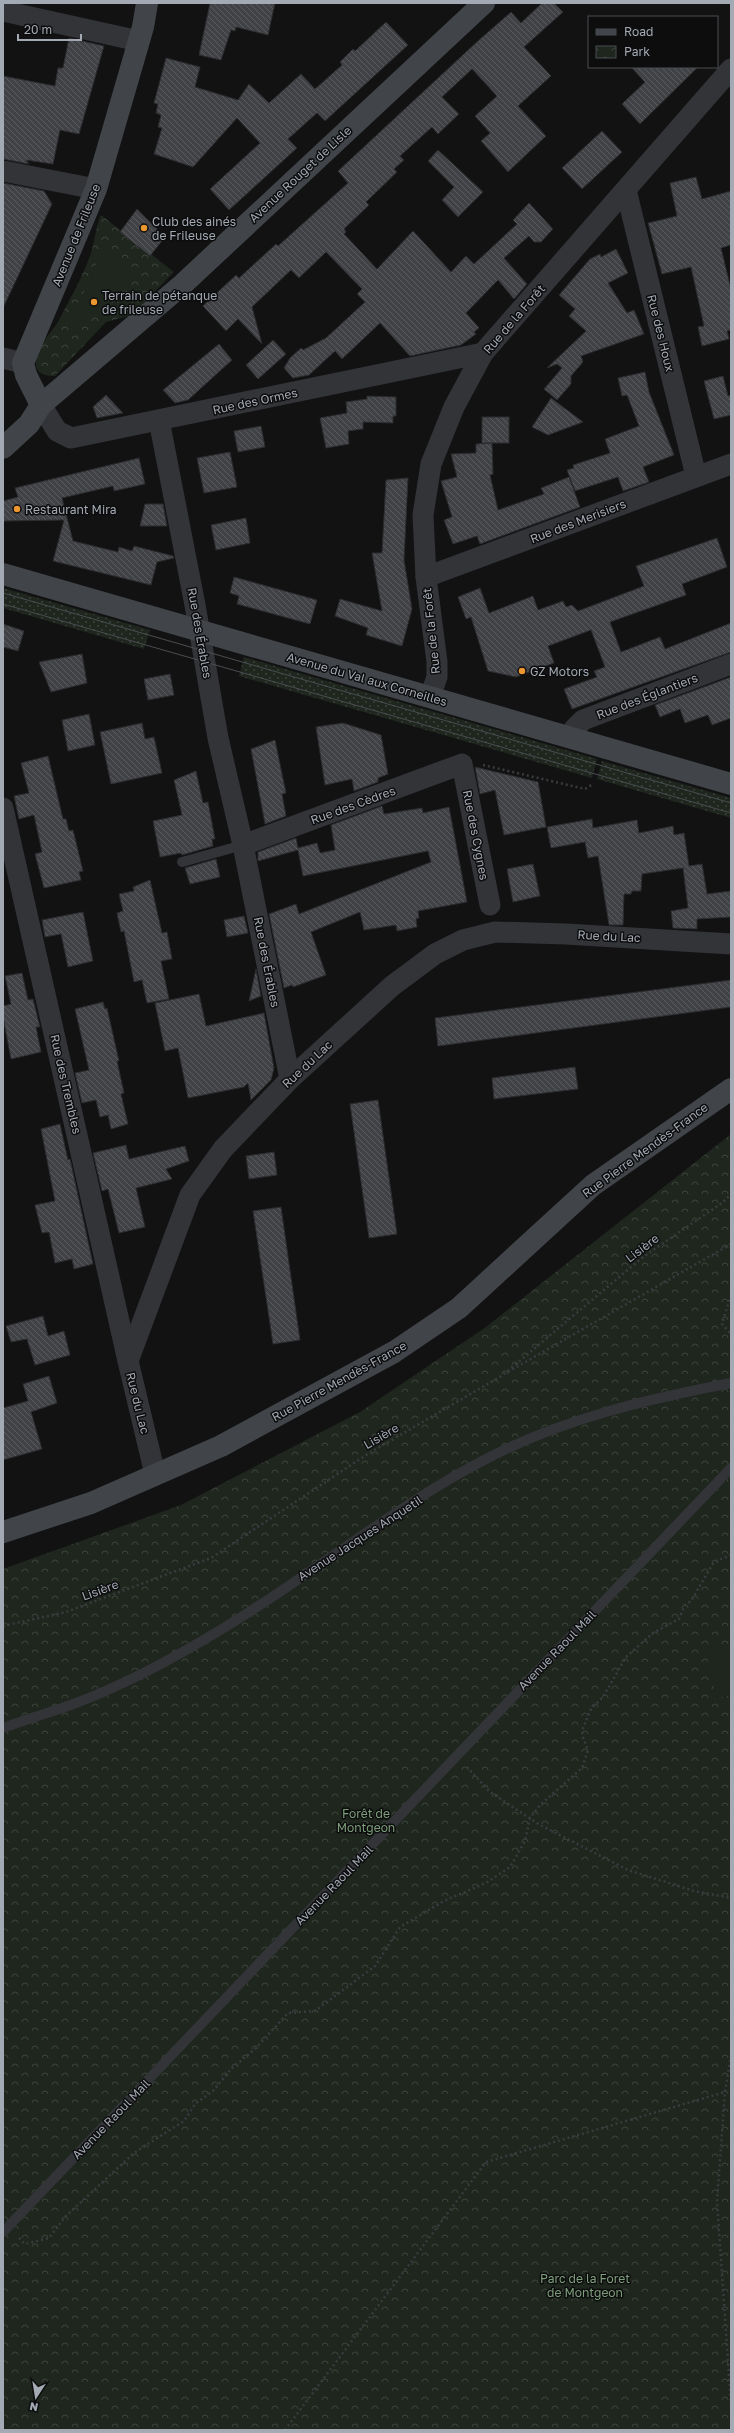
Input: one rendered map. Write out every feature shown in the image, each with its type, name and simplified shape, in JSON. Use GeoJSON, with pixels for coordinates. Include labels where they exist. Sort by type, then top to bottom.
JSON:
{"type":"FeatureCollection","features":[{"type":"Feature","properties":{"kind":"street","name":"Avenue de Frileuse"},"geometry":{"type":"LineString","coordinates":[[41,405],[26,376],[13,361],[96,189],[139,41],[147,3]]}},
{"type":"Feature","properties":{"kind":"street","name":"Avenue Rouget de Lisle"},"geometry":{"type":"LineString","coordinates":[[41,405],[183,284],[484,3]]}},
{"type":"Feature","properties":{"kind":"street"},"geometry":{"type":"LineString","coordinates":[[3,12],[139,41]]}},
{"type":"Feature","properties":{"kind":"street","name":"Rue de la Forêt"},"geometry":{"type":"LineString","coordinates":[[430,697],[438,677],[426,577],[423,515],[431,464],[454,407],[483,353],[731,69]]}},
{"type":"Feature","properties":{"kind":"street"},"geometry":{"type":"LineString","coordinates":[[3,172],[96,189]]}},
{"type":"Feature","properties":{"kind":"street","name":"Rue des Houx"},"geometry":{"type":"LineString","coordinates":[[626,190],[696,476]]}},
{"type":"Feature","properties":{"kind":"street","name":"Rue des Ormes"},"geometry":{"type":"LineString","coordinates":[[41,405],[57,431],[71,438],[483,353]]}},
{"type":"Feature","properties":{"kind":"street"},"geometry":{"type":"LineString","coordinates":[[3,448],[29,424],[41,405]]}},
{"type":"Feature","properties":{"kind":"street","name":"Rue des Érables"},"geometry":{"type":"LineString","coordinates":[[159,420],[218,738],[243,845],[290,1079]]}},
{"type":"Feature","properties":{"kind":"street","name":"Rue des Merisiers"},"geometry":{"type":"LineString","coordinates":[[426,577],[731,464]]}},
{"type":"Feature","properties":{"kind":"street","name":"Avenue du Val aux Corneilles"},"geometry":{"type":"LineString","coordinates":[[3,574],[731,784]]}},
{"type":"Feature","properties":{"kind":"street","name":"Rue des Églantiers"},"geometry":{"type":"LineString","coordinates":[[571,738],[574,729],[583,720],[731,664]]}},
{"type":"Feature","properties":{"kind":"street","name":"Rue des Cèdres"},"geometry":{"type":"LineString","coordinates":[[243,845],[462,764]]}},
{"type":"Feature","properties":{"kind":"street","name":"Rue des Cygnes"},"geometry":{"type":"LineString","coordinates":[[462,764],[490,905]]}},
{"type":"Feature","properties":{"kind":"street","name":"Rue des Trembles"},"geometry":{"type":"LineString","coordinates":[[3,808],[128,1361]]}},
{"type":"Feature","properties":{"kind":"street","name":"Rue du Lac"},"geometry":{"type":"LineString","coordinates":[[155,1474],[128,1361],[190,1195],[223,1149],[290,1079],[392,986],[435,954],[463,940],[495,932],[566,934],[731,944]]}},
{"type":"Feature","properties":{"kind":"street","name":"Rue Pierre Mendès-France"},"geometry":{"type":"LineString","coordinates":[[3,1532],[91,1503],[221,1446],[394,1352],[459,1308],[593,1185],[731,1089]]}},
{"type":"Feature","properties":{"kind":"lane"},"geometry":{"type":"LineString","coordinates":[[182,862],[243,845]]}},
{"type":"Feature","properties":{"kind":"lane","name":"Avenue Jacques Anquetil"},"geometry":{"type":"LineString","coordinates":[[3,1728],[78,1702],[163,1663],[222,1629],[424,1496],[486,1459],[526,1440],[590,1418],[667,1395],[731,1383]]}},
{"type":"Feature","properties":{"kind":"lane","name":"Avenue Raoul Mail"},"geometry":{"type":"LineString","coordinates":[[5,2230],[731,1468]]}},
{"type":"Feature","properties":{"kind":"path"},"geometry":{"type":"LineString","coordinates":[[462,764],[477,763],[585,789],[593,784]]}},
{"type":"Feature","properties":{"kind":"path","name":"Lisière"},"geometry":{"type":"LineString","coordinates":[[3,1626],[66,1612],[211,1558],[366,1455],[503,1375],[643,1257],[722,1203],[731,1194]]}},
{"type":"Feature","properties":{"kind":"path"},"geometry":{"type":"LineString","coordinates":[[503,1375],[731,1244]]}},
{"type":"Feature","properties":{"kind":"path"},"geometry":{"type":"LineString","coordinates":[[731,1295],[722,1324],[731,1334]]}},
{"type":"Feature","properties":{"kind":"path"},"geometry":{"type":"LineString","coordinates":[[5,2230],[25,2244],[49,2238],[66,2216],[134,2152],[184,2121],[196,2104],[214,2090],[231,2069],[255,2049],[288,2013],[315,2011],[375,1966],[400,1927],[444,1902],[486,1884],[510,1867],[526,1841],[530,1818],[540,1805],[582,1768],[588,1750],[582,1735],[583,1728],[591,1709],[603,1697],[626,1657],[653,1633],[679,1619],[685,1605],[691,1601],[714,1562],[731,1555]]}},
{"type":"Feature","properties":{"kind":"path"},"geometry":{"type":"LineString","coordinates":[[457,1756],[490,1792],[530,1818],[628,1870],[694,1891],[731,1898]]}},
{"type":"Feature","properties":{"kind":"path"},"geometry":{"type":"LineString","coordinates":[[731,2055],[725,2092],[717,2201],[731,2405]]}},
{"type":"Feature","properties":{"kind":"path"},"geometry":{"type":"LineString","coordinates":[[285,2430],[486,2162],[725,2092]]}},
{"type":"Feature","properties":{"kind":"green space"},"geometry":{"type":"Polygon","coordinates":[[[101,215],[174,272],[132,315],[106,322],[55,376],[42,374],[36,366],[37,356],[41,345],[56,325],[76,288],[92,251],[97,225],[101,215]]]}},
{"type":"Feature","properties":{"kind":"green space","name":"Terrain de pétanque de frileuse"},"geometry":{"type":"Polygon","coordinates":[[[102,251],[137,277],[75,334],[68,328],[102,251]]]}},
{"type":"Feature","properties":{"kind":"green space"},"geometry":{"type":"Polygon","coordinates":[[[3,588],[150,630],[144,649],[3,608],[3,588]]]}},
{"type":"Feature","properties":{"kind":"green space"},"geometry":{"type":"Polygon","coordinates":[[[244,657],[597,759],[592,778],[239,676],[244,657]]]}},
{"type":"Feature","properties":{"kind":"green space"},"geometry":{"type":"Polygon","coordinates":[[[602,761],[731,798],[731,818],[597,779],[602,761]]]}},
{"type":"Feature","properties":{"kind":"green space","name":"Forêt de Montgeon"},"geometry":{"type":"Polygon","coordinates":[[[731,1134],[731,2430],[3,2430],[3,1569],[181,1505],[360,1412],[486,1327],[731,1134]]]}},
{"type":"Feature","properties":{"kind":"green space"},"geometry":{"type":"Polygon","coordinates":[[[731,1645],[731,1695],[717,1698],[706,1651],[731,1645]]]}},
{"type":"Feature","properties":{"kind":"building"},"geometry":{"type":"Polygon","coordinates":[[[210,3],[275,3],[268,35],[236,27],[235,31],[231,30],[221,60],[199,55],[210,3]]]}},
{"type":"Feature","properties":{"kind":"building"},"geometry":{"type":"Polygon","coordinates":[[[542,3],[554,3],[563,12],[524,47],[551,76],[518,106],[546,136],[508,172],[481,141],[490,133],[475,116],[497,96],[472,69],[442,97],[459,114],[438,134],[432,127],[400,156],[404,160],[394,169],[397,172],[366,202],[369,205],[344,229],[346,232],[344,234],[377,269],[413,231],[451,272],[466,256],[474,264],[517,224],[513,220],[529,203],[553,229],[541,242],[534,242],[529,236],[504,258],[527,284],[514,299],[498,280],[466,313],[479,328],[474,332],[476,334],[461,345],[410,356],[380,323],[342,359],[335,351],[309,375],[293,378],[284,368],[290,358],[301,348],[303,350],[326,338],[365,302],[357,294],[362,289],[326,252],[299,278],[291,270],[252,307],[262,344],[238,319],[226,331],[203,306],[236,275],[239,278],[276,244],[278,246],[348,183],[338,171],[479,40],[511,12],[521,23],[542,3]]]}},
{"type":"Feature","properties":{"kind":"building"},"geometry":{"type":"Polygon","coordinates":[[[386,22],[408,45],[325,121],[317,113],[288,139],[297,148],[229,210],[210,189],[260,143],[237,118],[193,167],[154,154],[162,128],[158,127],[161,115],[156,113],[158,104],[154,103],[166,58],[200,67],[195,87],[238,100],[249,84],[269,103],[301,74],[315,89],[342,65],[340,62],[353,49],[355,51],[386,22]]]}},
{"type":"Feature","properties":{"kind":"building"},"geometry":{"type":"Polygon","coordinates":[[[69,38],[104,46],[79,134],[60,130],[53,164],[26,160],[29,164],[3,159],[3,76],[55,86],[58,68],[63,68],[69,38]]]}},
{"type":"Feature","properties":{"kind":"building"},"geometry":{"type":"Polygon","coordinates":[[[632,68],[697,68],[640,124],[622,104],[645,82],[632,68]]]}},
{"type":"Feature","properties":{"kind":"building"},"geometry":{"type":"Polygon","coordinates":[[[602,131],[622,152],[582,189],[562,168],[602,131]]]}},
{"type":"Feature","properties":{"kind":"building"},"geometry":{"type":"Polygon","coordinates":[[[438,150],[483,192],[458,217],[442,200],[454,187],[428,161],[438,150]]]}},
{"type":"Feature","properties":{"kind":"building"},"geometry":{"type":"Polygon","coordinates":[[[696,177],[702,199],[731,191],[731,245],[721,248],[731,289],[731,330],[727,331],[729,339],[702,346],[698,327],[704,326],[691,267],[662,274],[648,223],[677,216],[670,183],[696,177]]]}},
{"type":"Feature","properties":{"kind":"building"},"geometry":{"type":"Polygon","coordinates":[[[3,183],[44,191],[52,204],[3,308],[3,183]]]}},
{"type":"Feature","properties":{"kind":"building"},"geometry":{"type":"Polygon","coordinates":[[[137,209],[165,237],[150,256],[120,232],[137,209]]]}},
{"type":"Feature","properties":{"kind":"building"},"geometry":{"type":"Polygon","coordinates":[[[616,249],[628,273],[608,283],[627,313],[634,310],[644,334],[581,356],[583,362],[571,376],[571,384],[557,400],[544,389],[562,368],[557,364],[547,368],[586,331],[569,316],[575,309],[559,295],[590,259],[600,254],[601,257],[616,249]]]}},
{"type":"Feature","properties":{"kind":"building"},"geometry":{"type":"Polygon","coordinates":[[[273,340],[286,354],[258,379],[246,365],[273,340]]]}},
{"type":"Feature","properties":{"kind":"building"},"geometry":{"type":"Polygon","coordinates":[[[219,344],[232,360],[188,400],[175,403],[163,390],[219,344]]]}},
{"type":"Feature","properties":{"kind":"building"},"geometry":{"type":"Polygon","coordinates":[[[645,372],[649,392],[674,455],[643,467],[649,482],[623,491],[618,477],[575,491],[567,470],[574,468],[573,465],[610,453],[605,439],[639,426],[627,395],[622,396],[618,378],[645,372]]]}},
{"type":"Feature","properties":{"kind":"building"},"geometry":{"type":"Polygon","coordinates":[[[723,376],[728,396],[731,395],[731,415],[714,419],[704,381],[723,376]]]}},
{"type":"Feature","properties":{"kind":"building"},"geometry":{"type":"Polygon","coordinates":[[[106,395],[123,413],[97,418],[93,407],[106,395]]]}},
{"type":"Feature","properties":{"kind":"building"},"geometry":{"type":"Polygon","coordinates":[[[367,396],[396,397],[396,416],[393,416],[393,423],[363,422],[363,429],[348,431],[349,444],[326,448],[320,418],[347,413],[346,402],[367,399],[367,396]]]}},
{"type":"Feature","properties":{"kind":"building"},"geometry":{"type":"Polygon","coordinates":[[[551,398],[583,422],[548,435],[532,427],[551,398]]]}},
{"type":"Feature","properties":{"kind":"building"},"geometry":{"type":"Polygon","coordinates":[[[482,417],[509,417],[509,443],[482,443],[482,417]]]}},
{"type":"Feature","properties":{"kind":"building"},"geometry":{"type":"Polygon","coordinates":[[[261,426],[265,447],[238,452],[234,431],[261,426]]]}},
{"type":"Feature","properties":{"kind":"building"},"geometry":{"type":"Polygon","coordinates":[[[492,443],[493,474],[490,475],[498,510],[544,494],[541,488],[569,477],[580,507],[480,544],[477,536],[453,544],[444,520],[452,517],[441,481],[457,477],[451,454],[476,453],[476,444],[492,443]]]}},
{"type":"Feature","properties":{"kind":"building"},"geometry":{"type":"Polygon","coordinates":[[[230,452],[237,487],[204,493],[197,458],[230,452]]]}},
{"type":"Feature","properties":{"kind":"building"},"geometry":{"type":"Polygon","coordinates":[[[139,458],[145,484],[114,491],[113,486],[62,498],[73,541],[118,552],[119,547],[132,551],[134,546],[173,556],[174,558],[157,562],[151,585],[53,561],[64,520],[3,521],[3,501],[18,497],[15,488],[139,458]]]}},
{"type":"Feature","properties":{"kind":"building"},"geometry":{"type":"Polygon","coordinates":[[[408,478],[404,560],[412,609],[402,646],[366,635],[368,628],[335,616],[340,599],[382,611],[372,553],[382,553],[386,480],[408,478]]]}},
{"type":"Feature","properties":{"kind":"building"},"geometry":{"type":"Polygon","coordinates":[[[145,504],[163,504],[167,526],[140,526],[145,504]]]}},
{"type":"Feature","properties":{"kind":"building"},"geometry":{"type":"Polygon","coordinates":[[[246,518],[250,543],[216,550],[211,525],[246,518]]]}},
{"type":"Feature","properties":{"kind":"building"},"geometry":{"type":"Polygon","coordinates":[[[717,538],[727,567],[682,584],[686,595],[610,622],[621,652],[660,637],[665,649],[731,623],[731,652],[572,709],[564,689],[597,677],[594,671],[605,667],[591,630],[548,646],[554,663],[516,677],[488,671],[471,617],[466,619],[458,597],[480,588],[489,613],[533,596],[538,610],[563,601],[566,607],[572,605],[578,611],[644,586],[636,566],[717,538]]]}},
{"type":"Feature","properties":{"kind":"building"},"geometry":{"type":"Polygon","coordinates":[[[234,577],[317,600],[310,624],[237,604],[239,596],[230,593],[234,577]]]}},
{"type":"Feature","properties":{"kind":"building"},"geometry":{"type":"Polygon","coordinates":[[[3,624],[24,631],[18,651],[3,647],[3,624]]]}},
{"type":"Feature","properties":{"kind":"building"},"geometry":{"type":"Polygon","coordinates":[[[82,654],[87,683],[51,692],[39,662],[82,654]]]}},
{"type":"Feature","properties":{"kind":"building"},"geometry":{"type":"Polygon","coordinates":[[[170,674],[174,695],[148,700],[144,679],[170,674]]]}},
{"type":"Feature","properties":{"kind":"building"},"geometry":{"type":"Polygon","coordinates":[[[731,677],[731,718],[712,725],[708,715],[685,723],[680,709],[660,717],[655,705],[731,677]]]}},
{"type":"Feature","properties":{"kind":"building"},"geometry":{"type":"Polygon","coordinates":[[[89,714],[95,745],[68,751],[62,720],[89,714]]]}},
{"type":"Feature","properties":{"kind":"building"},"geometry":{"type":"Polygon","coordinates":[[[142,723],[145,739],[154,737],[162,773],[111,784],[100,732],[142,723]]]}},
{"type":"Feature","properties":{"kind":"building"},"geometry":{"type":"Polygon","coordinates":[[[343,723],[381,735],[388,774],[378,778],[378,782],[354,791],[352,779],[325,785],[316,727],[343,723]]]}},
{"type":"Feature","properties":{"kind":"building"},"geometry":{"type":"Polygon","coordinates":[[[275,740],[286,793],[282,794],[286,816],[265,824],[251,749],[275,740]]]}},
{"type":"Feature","properties":{"kind":"building"},"geometry":{"type":"Polygon","coordinates":[[[48,756],[63,819],[66,819],[69,831],[73,830],[83,871],[79,872],[81,880],[44,888],[35,854],[42,852],[34,815],[19,819],[14,796],[29,793],[21,763],[48,756]]]}},
{"type":"Feature","properties":{"kind":"building"},"geometry":{"type":"Polygon","coordinates":[[[475,767],[538,782],[546,827],[504,835],[495,790],[480,794],[475,767]]]}},
{"type":"Feature","properties":{"kind":"building"},"geometry":{"type":"Polygon","coordinates":[[[196,771],[203,803],[208,802],[215,839],[212,839],[213,846],[182,855],[181,853],[160,857],[153,821],[182,815],[174,780],[196,771]]]}},
{"type":"Feature","properties":{"kind":"building"},"geometry":{"type":"Polygon","coordinates":[[[382,806],[384,814],[422,808],[423,813],[449,807],[467,902],[418,911],[419,918],[416,919],[417,927],[397,931],[396,925],[364,930],[360,912],[311,932],[326,975],[293,987],[292,985],[284,988],[269,914],[296,904],[299,914],[431,862],[428,851],[303,876],[298,850],[258,861],[258,852],[296,838],[298,848],[317,843],[320,853],[335,850],[331,825],[382,806]]]}},
{"type":"Feature","properties":{"kind":"building"},"geometry":{"type":"Polygon","coordinates":[[[592,819],[593,828],[637,820],[639,833],[673,826],[674,835],[684,833],[689,866],[702,864],[707,894],[731,891],[731,917],[697,919],[697,929],[673,928],[671,911],[688,908],[683,868],[642,874],[641,891],[632,891],[631,894],[624,894],[623,925],[609,925],[598,856],[588,858],[585,842],[551,848],[547,827],[592,819]]]}},
{"type":"Feature","properties":{"kind":"building"},"geometry":{"type":"Polygon","coordinates":[[[216,859],[220,877],[190,884],[185,868],[216,859]]]}},
{"type":"Feature","properties":{"kind":"building"},"geometry":{"type":"Polygon","coordinates":[[[533,864],[540,896],[513,902],[507,869],[533,864]]]}},
{"type":"Feature","properties":{"kind":"building"},"geometry":{"type":"Polygon","coordinates":[[[150,880],[162,933],[167,932],[172,959],[161,961],[169,999],[147,1003],[142,980],[134,982],[124,931],[121,932],[117,913],[123,911],[119,894],[134,891],[133,887],[150,880]]]}},
{"type":"Feature","properties":{"kind":"building"},"geometry":{"type":"Polygon","coordinates":[[[83,912],[93,961],[68,967],[61,934],[45,937],[42,920],[83,912]]]}},
{"type":"Feature","properties":{"kind":"building"},"geometry":{"type":"Polygon","coordinates":[[[244,916],[248,933],[227,937],[224,920],[244,916]]]}},
{"type":"Feature","properties":{"kind":"building"},"geometry":{"type":"Polygon","coordinates":[[[256,969],[261,996],[249,1001],[256,969]]]}},
{"type":"Feature","properties":{"kind":"building"},"geometry":{"type":"Polygon","coordinates":[[[22,973],[28,1000],[33,999],[40,1027],[36,1027],[41,1052],[11,1059],[3,1017],[3,1006],[11,1004],[5,976],[22,973]]]}},
{"type":"Feature","properties":{"kind":"building"},"geometry":{"type":"Polygon","coordinates":[[[731,980],[731,1007],[438,1046],[435,1018],[731,980]]]}},
{"type":"Feature","properties":{"kind":"building"},"geometry":{"type":"Polygon","coordinates":[[[199,994],[206,1026],[264,1013],[274,1068],[271,1080],[251,1100],[248,1083],[244,1087],[188,1098],[178,1048],[165,1051],[155,1003],[199,994]]]}},
{"type":"Feature","properties":{"kind":"building"},"geometry":{"type":"Polygon","coordinates":[[[103,1002],[105,1009],[107,1008],[119,1061],[117,1061],[124,1093],[121,1094],[128,1124],[111,1129],[108,1115],[100,1117],[96,1100],[82,1103],[75,1073],[89,1070],[75,1009],[103,1002]]]}},
{"type":"Feature","properties":{"kind":"building"},"geometry":{"type":"Polygon","coordinates":[[[575,1067],[578,1089],[494,1099],[492,1078],[575,1067]]]}},
{"type":"Feature","properties":{"kind":"building"},"geometry":{"type":"Polygon","coordinates":[[[378,1100],[397,1234],[369,1238],[350,1104],[378,1100]]]}},
{"type":"Feature","properties":{"kind":"building"},"geometry":{"type":"Polygon","coordinates":[[[60,1124],[68,1160],[70,1159],[93,1264],[74,1269],[72,1259],[55,1263],[49,1232],[42,1233],[35,1205],[55,1201],[41,1129],[60,1124]]]}},
{"type":"Feature","properties":{"kind":"building"},"geometry":{"type":"Polygon","coordinates":[[[126,1145],[129,1159],[185,1146],[189,1161],[166,1169],[172,1179],[136,1188],[145,1227],[119,1233],[108,1189],[102,1191],[93,1153],[126,1145]]]}},
{"type":"Feature","properties":{"kind":"building"},"geometry":{"type":"Polygon","coordinates":[[[274,1152],[277,1175],[249,1179],[246,1156],[274,1152]]]}},
{"type":"Feature","properties":{"kind":"building"},"geometry":{"type":"Polygon","coordinates":[[[281,1207],[300,1340],[273,1344],[253,1211],[281,1207]]]}},
{"type":"Feature","properties":{"kind":"building"},"geometry":{"type":"Polygon","coordinates":[[[43,1316],[48,1336],[64,1331],[70,1355],[35,1365],[27,1339],[11,1342],[6,1326],[43,1316]]]}},
{"type":"Feature","properties":{"kind":"building"},"geometry":{"type":"Polygon","coordinates":[[[49,1376],[57,1403],[31,1412],[42,1449],[3,1460],[3,1408],[28,1401],[23,1384],[49,1376]]]}},
{"type":"Feature","properties":{"kind":"tram line"},"geometry":{"type":"LineString","coordinates":[[3,593],[731,803]]}},
{"type":"Feature","properties":{"kind":"tram line"},"geometry":{"type":"LineString","coordinates":[[3,604],[731,813]]}},
{"type":"Feature","properties":{"kind":"place","name":"Club des ainés de Frileuse"},"geometry":{"type":"Point","coordinates":[144,228]}},
{"type":"Feature","properties":{"kind":"place","name":"Terrain de pétanque de frileuse"},"geometry":{"type":"Point","coordinates":[94,302]}},
{"type":"Feature","properties":{"kind":"place","name":"Restaurant Mira"},"geometry":{"type":"Point","coordinates":[17,509]}},
{"type":"Feature","properties":{"kind":"place","name":"GZ Motors"},"geometry":{"type":"Point","coordinates":[522,671]}},
{"type":"Feature","properties":{"kind":"park label","name":"Parc de la Foret de Montgeon"},"geometry":{"type":"Point","coordinates":[585,2285]}}]}
